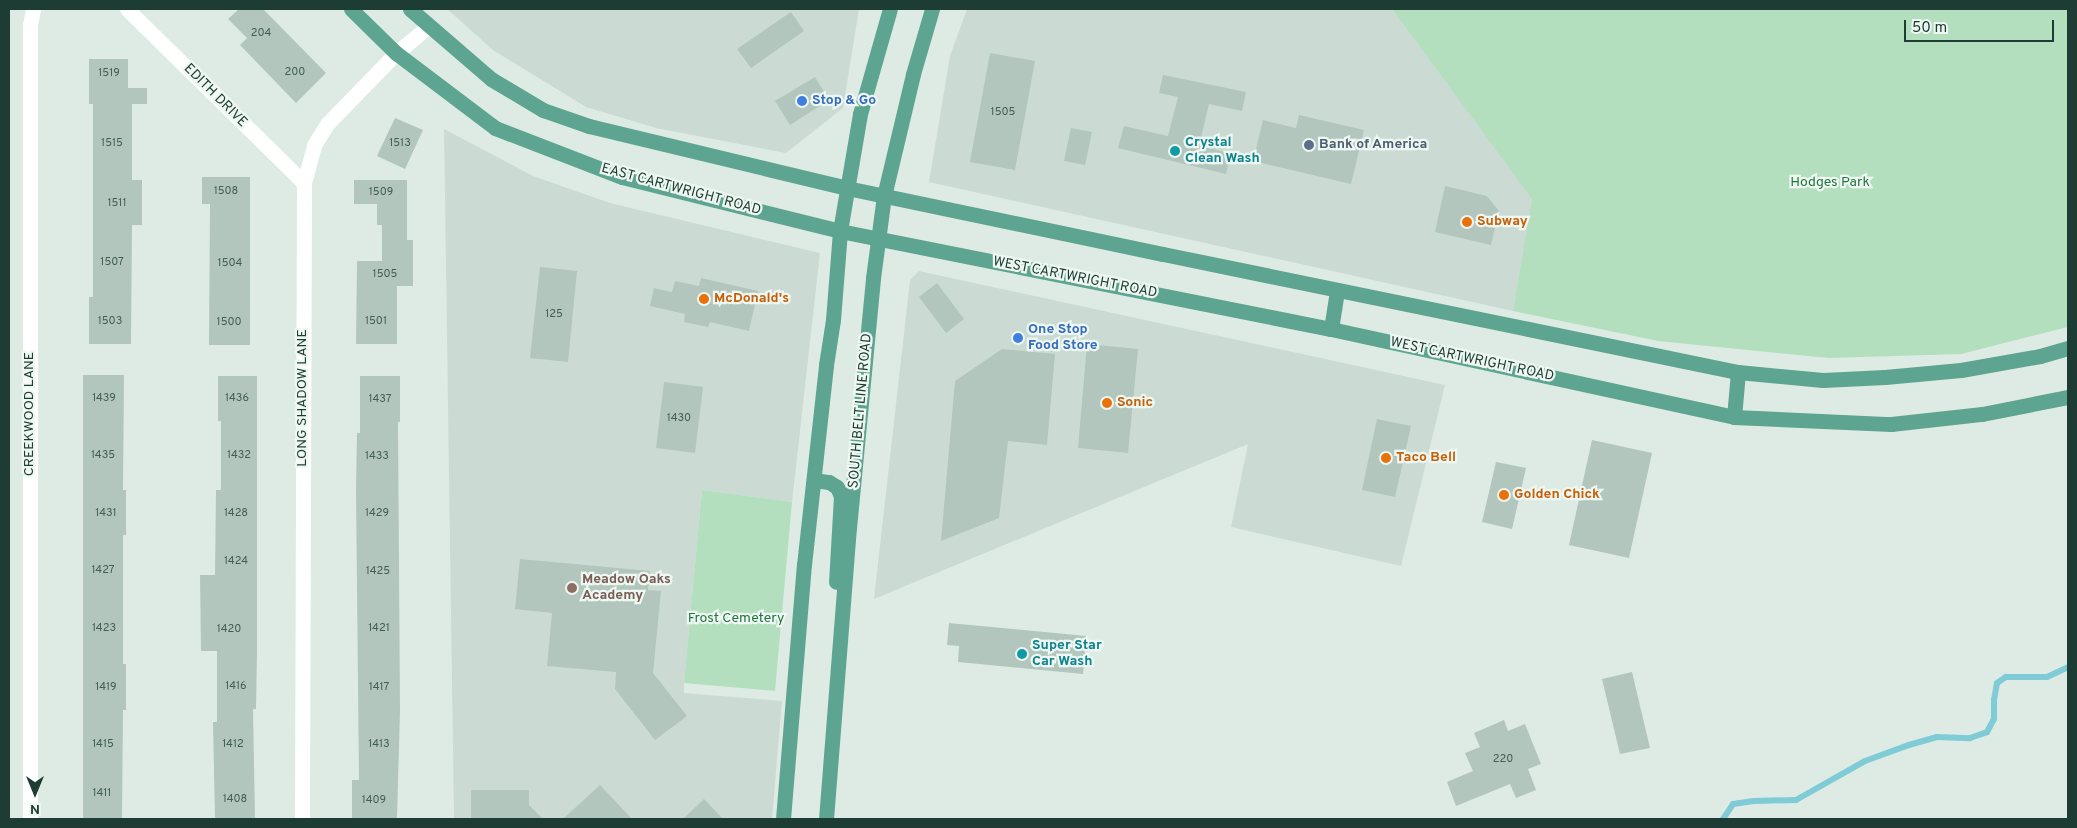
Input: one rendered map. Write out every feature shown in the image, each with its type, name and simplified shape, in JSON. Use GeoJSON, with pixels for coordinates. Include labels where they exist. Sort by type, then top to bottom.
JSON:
{"type":"FeatureCollection","features":[{"type":"Feature","properties":{"kind":"main road","name":"EAST CARTWRIGHT ROAD"},"geometry":{"type":"LineString","coordinates":[[351,9],[396,53],[495,128],[622,177],[878,239]]}},
{"type":"Feature","properties":{"kind":"main road"},"geometry":{"type":"LineString","coordinates":[[410,9],[491,79],[543,110],[609,131],[884,196],[1738,372],[1823,380],[1885,377],[1961,370],[2040,356],[2068,348]]}},
{"type":"Feature","properties":{"kind":"main road"},"geometry":{"type":"LineString","coordinates":[[783,819],[804,565],[826,365],[833,320],[840,231],[860,114],[890,9]]}},
{"type":"Feature","properties":{"kind":"main road","name":"SOUTH BELT LINE ROAD"},"geometry":{"type":"LineString","coordinates":[[826,819],[843,608],[878,239],[884,196],[913,74],[932,9]]}},
{"type":"Feature","properties":{"kind":"main road","name":"WEST CARTWRIGHT ROAD"},"geometry":{"type":"LineString","coordinates":[[878,239],[1331,329],[1734,417],[1891,424],[1982,414],[2068,397]]}},
{"type":"Feature","properties":{"kind":"main road"},"geometry":{"type":"LineString","coordinates":[[1331,329],[1337,290]]}},
{"type":"Feature","properties":{"kind":"main road"},"geometry":{"type":"LineString","coordinates":[[1734,417],[1738,372]]}},
{"type":"Feature","properties":{"kind":"main road"},"geometry":{"type":"LineString","coordinates":[[814,480],[829,482],[837,487],[841,496],[836,581],[843,608]]}},
{"type":"Feature","properties":{"kind":"street","name":"CREEKWOOD LANE"},"geometry":{"type":"LineString","coordinates":[[30,819],[30,25],[33,9]]}},
{"type":"Feature","properties":{"kind":"street","name":"EDITH DRIVE"},"geometry":{"type":"LineString","coordinates":[[127,9],[304,183]]}},
{"type":"Feature","properties":{"kind":"street","name":"LONG SHADOW LANE"},"geometry":{"type":"LineString","coordinates":[[302,819],[304,183],[314,146],[328,122],[396,53],[429,26]]}},
{"type":"Feature","properties":{"kind":"shaded area"},"geometry":{"type":"Polygon","coordinates":[[[447,9],[859,9],[843,108],[786,153],[656,128],[586,107],[493,50],[447,9]]]}},
{"type":"Feature","properties":{"kind":"shaded area"},"geometry":{"type":"Polygon","coordinates":[[[967,9],[1392,9],[1533,199],[1513,311],[929,182],[950,56],[967,9]]]}},
{"type":"Feature","properties":{"kind":"shaded area"},"geometry":{"type":"Polygon","coordinates":[[[444,129],[533,176],[610,203],[820,253],[792,502],[702,490],[684,683],[684,693],[782,701],[772,819],[454,819],[444,129]]]}},
{"type":"Feature","properties":{"kind":"shaded area"},"geometry":{"type":"Polygon","coordinates":[[[919,271],[1445,385],[1401,566],[1231,527],[1248,444],[874,599],[910,280],[919,271]]]}},
{"type":"Feature","properties":{"kind":"green space","name":"Hodges Park"},"geometry":{"type":"Polygon","coordinates":[[[1392,9],[2068,9],[2068,327],[1961,354],[1829,358],[1658,341],[1513,311],[1532,199],[1392,9]]]}},
{"type":"Feature","properties":{"kind":"green space","name":"Frost Cemetery"},"geometry":{"type":"Polygon","coordinates":[[[702,490],[792,502],[775,691],[684,683],[702,490]]]}},
{"type":"Feature","properties":{"kind":"building"},"geometry":{"type":"Polygon","coordinates":[[[239,9],[263,9],[326,73],[296,103],[240,45],[247,38],[228,19],[239,9]]]}},
{"type":"Feature","properties":{"kind":"building"},"geometry":{"type":"Polygon","coordinates":[[[791,12],[804,31],[751,68],[737,49],[791,12]]]}},
{"type":"Feature","properties":{"kind":"building"},"geometry":{"type":"Polygon","coordinates":[[[990,53],[1035,61],[1015,170],[970,162],[990,53]]]}},
{"type":"Feature","properties":{"kind":"building"},"geometry":{"type":"Polygon","coordinates":[[[89,59],[128,59],[128,88],[147,88],[147,104],[132,104],[132,180],[142,180],[142,225],[132,225],[131,344],[89,344],[89,297],[93,297],[93,104],[89,104],[89,59]]]}},
{"type":"Feature","properties":{"kind":"building"},"geometry":{"type":"Polygon","coordinates":[[[1163,75],[1246,92],[1242,111],[1209,104],[1199,146],[1231,153],[1226,174],[1118,148],[1124,126],[1168,136],[1178,97],[1159,93],[1163,75]]]}},
{"type":"Feature","properties":{"kind":"building","name":"Stop & Go"},"geometry":{"type":"Polygon","coordinates":[[[815,77],[829,100],[790,125],[775,101],[815,77]]]}},
{"type":"Feature","properties":{"kind":"building","name":"Bank of America"},"geometry":{"type":"Polygon","coordinates":[[[1299,115],[1364,130],[1351,184],[1253,161],[1263,120],[1296,128],[1299,115]]]}},
{"type":"Feature","properties":{"kind":"building"},"geometry":{"type":"Polygon","coordinates":[[[395,118],[423,130],[405,169],[377,156],[395,118]]]}},
{"type":"Feature","properties":{"kind":"building"},"geometry":{"type":"Polygon","coordinates":[[[1071,128],[1092,132],[1085,165],[1064,161],[1071,128]]]}},
{"type":"Feature","properties":{"kind":"building"},"geometry":{"type":"Polygon","coordinates":[[[202,177],[250,177],[250,345],[209,345],[210,204],[202,204],[202,177]]]}},
{"type":"Feature","properties":{"kind":"building"},"geometry":{"type":"Polygon","coordinates":[[[354,180],[407,180],[407,240],[413,240],[413,286],[397,286],[397,344],[356,344],[357,261],[382,261],[382,225],[377,225],[377,204],[354,204],[354,180]]]}},
{"type":"Feature","properties":{"kind":"building","name":"Subway"},"geometry":{"type":"Polygon","coordinates":[[[1445,186],[1487,196],[1499,211],[1491,245],[1435,232],[1445,186]]]}},
{"type":"Feature","properties":{"kind":"building"},"geometry":{"type":"Polygon","coordinates":[[[540,267],[577,271],[568,362],[530,358],[540,267]]]}},
{"type":"Feature","properties":{"kind":"building","name":"McDonald's"},"geometry":{"type":"Polygon","coordinates":[[[701,278],[758,291],[749,331],[710,322],[708,327],[684,322],[685,314],[650,306],[654,288],[672,292],[675,281],[699,286],[701,278]]]}},
{"type":"Feature","properties":{"kind":"building"},"geometry":{"type":"Polygon","coordinates":[[[937,283],[964,319],[946,333],[919,297],[937,283]]]}},
{"type":"Feature","properties":{"kind":"building","name":"Sonic"},"geometry":{"type":"Polygon","coordinates":[[[1087,344],[1138,349],[1128,453],[1078,448],[1087,344]]]}},
{"type":"Feature","properties":{"kind":"building"},"geometry":{"type":"Polygon","coordinates":[[[1002,349],[1055,354],[1047,445],[1008,441],[999,518],[941,541],[955,381],[1002,349]]]}},
{"type":"Feature","properties":{"kind":"building"},"geometry":{"type":"Polygon","coordinates":[[[83,375],[124,375],[123,490],[126,490],[126,535],[123,535],[123,664],[126,664],[126,710],[123,710],[122,819],[83,819],[83,375]]]}},
{"type":"Feature","properties":{"kind":"building"},"geometry":{"type":"Polygon","coordinates":[[[218,376],[257,376],[257,652],[256,709],[253,709],[255,819],[215,819],[213,722],[217,722],[217,651],[201,651],[200,575],[215,575],[216,490],[221,490],[221,421],[218,421],[218,376]]]}},
{"type":"Feature","properties":{"kind":"building"},"geometry":{"type":"Polygon","coordinates":[[[360,376],[400,376],[400,422],[398,422],[400,710],[397,819],[352,819],[352,780],[359,780],[356,490],[357,433],[360,433],[360,376]]]}},
{"type":"Feature","properties":{"kind":"building"},"geometry":{"type":"Polygon","coordinates":[[[664,382],[703,387],[695,453],[656,448],[664,382]]]}},
{"type":"Feature","properties":{"kind":"building","name":"Taco Bell"},"geometry":{"type":"Polygon","coordinates":[[[1377,419],[1411,426],[1395,497],[1362,490],[1377,419]]]}},
{"type":"Feature","properties":{"kind":"building"},"geometry":{"type":"Polygon","coordinates":[[[1592,440],[1652,453],[1629,558],[1569,545],[1592,440]]]}},
{"type":"Feature","properties":{"kind":"building","name":"Golden Chick"},"geometry":{"type":"Polygon","coordinates":[[[1496,462],[1526,468],[1512,529],[1482,522],[1496,462]]]}},
{"type":"Feature","properties":{"kind":"building"},"geometry":{"type":"Polygon","coordinates":[[[520,559],[650,571],[648,590],[661,591],[653,673],[687,716],[655,740],[615,689],[616,672],[547,666],[552,613],[515,609],[520,559]]]}},
{"type":"Feature","properties":{"kind":"building","name":"Super Star Car Wash"},"geometry":{"type":"Polygon","coordinates":[[[949,623],[1086,636],[1083,674],[958,662],[959,646],[947,645],[949,623]]]}},
{"type":"Feature","properties":{"kind":"building"},"geometry":{"type":"Polygon","coordinates":[[[1632,672],[1650,748],[1620,754],[1602,679],[1632,672]]]}},
{"type":"Feature","properties":{"kind":"building"},"geometry":{"type":"Polygon","coordinates":[[[1504,720],[1508,731],[1525,724],[1541,764],[1528,769],[1536,790],[1516,798],[1510,784],[1456,806],[1447,782],[1473,771],[1465,753],[1480,747],[1474,733],[1504,720]]]}},
{"type":"Feature","properties":{"kind":"building"},"geometry":{"type":"Polygon","coordinates":[[[600,785],[632,819],[563,819],[600,785]]]}},
{"type":"Feature","properties":{"kind":"building"},"geometry":{"type":"Polygon","coordinates":[[[471,790],[529,790],[529,805],[543,819],[471,819],[471,790]]]}},
{"type":"Feature","properties":{"kind":"building"},"geometry":{"type":"Polygon","coordinates":[[[704,799],[723,819],[683,819],[704,799]]]}},
{"type":"Feature","properties":{"kind":"waterway"},"geometry":{"type":"LineString","coordinates":[[1723,819],[1733,804],[1754,801],[1796,800],[1865,761],[1909,745],[1937,737],[1970,738],[1987,732],[1994,719],[1994,700],[1997,683],[2006,677],[2047,677],[2068,667]]}},
{"type":"Feature","properties":{"kind":"place","name":"Stop & Go"},"geometry":{"type":"Point","coordinates":[802,101]}},
{"type":"Feature","properties":{"kind":"place","name":"Bank of America"},"geometry":{"type":"Point","coordinates":[1309,145]}},
{"type":"Feature","properties":{"kind":"place","name":"Crystal Clean Wash"},"geometry":{"type":"Point","coordinates":[1175,151]}},
{"type":"Feature","properties":{"kind":"place","name":"Subway"},"geometry":{"type":"Point","coordinates":[1467,222]}},
{"type":"Feature","properties":{"kind":"place","name":"McDonald's"},"geometry":{"type":"Point","coordinates":[704,299]}},
{"type":"Feature","properties":{"kind":"place","name":"One Stop Food Store"},"geometry":{"type":"Point","coordinates":[1018,338]}},
{"type":"Feature","properties":{"kind":"place","name":"Sonic"},"geometry":{"type":"Point","coordinates":[1107,403]}},
{"type":"Feature","properties":{"kind":"place","name":"Taco Bell"},"geometry":{"type":"Point","coordinates":[1386,458]}},
{"type":"Feature","properties":{"kind":"place","name":"Golden Chick"},"geometry":{"type":"Point","coordinates":[1504,495]}},
{"type":"Feature","properties":{"kind":"place","name":"Meadow Oaks Academy"},"geometry":{"type":"Point","coordinates":[572,588]}},
{"type":"Feature","properties":{"kind":"place","name":"Super Star Car Wash"},"geometry":{"type":"Point","coordinates":[1022,654]}}]}
